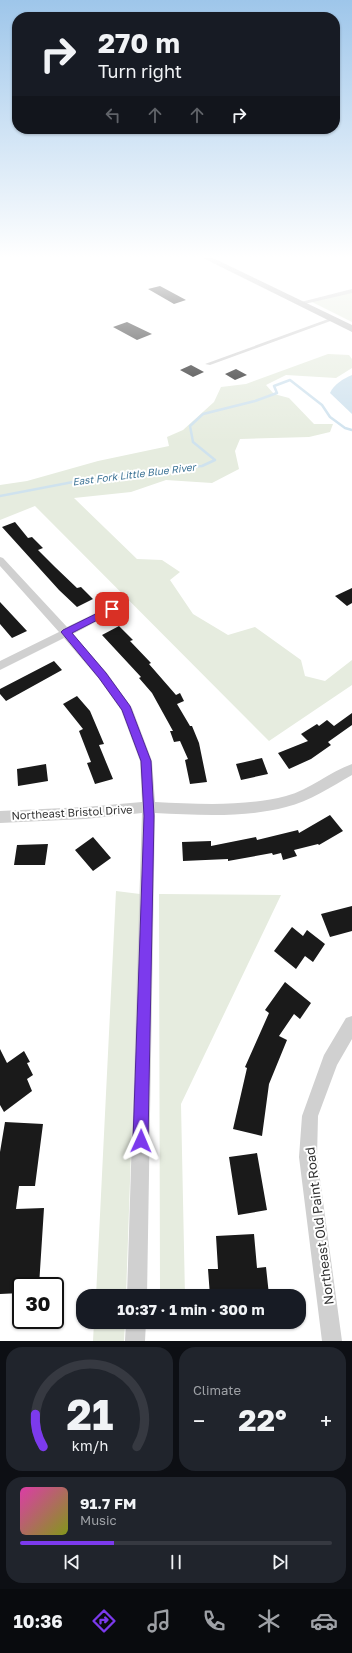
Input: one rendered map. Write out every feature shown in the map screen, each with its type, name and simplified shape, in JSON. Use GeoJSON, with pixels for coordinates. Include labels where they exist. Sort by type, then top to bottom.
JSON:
{"type":"FeatureCollection","features":[{"type":"Feature","properties":{"kind":"street"},"geometry":{"type":"LineString","coordinates":[[330,318],[352,329]]}},
{"type":"Feature","properties":{"kind":"street"},"geometry":{"type":"LineString","coordinates":[[208,364],[333,319]]}},
{"type":"Feature","properties":{"kind":"street"},"geometry":{"type":"LineString","coordinates":[[0,560],[66,632],[126,708],[146,761],[149,807],[137,1289]]}},
{"type":"Feature","properties":{"kind":"street"},"geometry":{"type":"LineString","coordinates":[[0,666],[124,603]]}},
{"type":"Feature","properties":{"kind":"street","name":"Northeast Bristol Drive"},"geometry":{"type":"LineString","coordinates":[[0,817],[86,813],[149,807],[210,810],[244,808],[286,802],[305,795],[352,769]]}},
{"type":"Feature","properties":{"kind":"street","name":"Northeast Old Paint Road"},"geometry":{"type":"LineString","coordinates":[[332,1341],[308,1157],[310,1116],[330,1061],[352,1024]]}},
{"type":"Feature","properties":{"kind":"street"},"geometry":{"type":"LineString","coordinates":[[135,1341],[136,1329]]}},
{"type":"Feature","properties":{"kind":"shaded area"},"geometry":{"type":"Polygon","coordinates":[[[343,318],[352,318],[352,322],[343,318]]]}},
{"type":"Feature","properties":{"kind":"shaded area"},"geometry":{"type":"Polygon","coordinates":[[[328,354],[349,355],[352,359],[352,368],[336,378],[286,375],[266,385],[274,394],[289,398],[314,424],[333,424],[330,432],[309,437],[240,439],[235,451],[239,469],[212,483],[166,480],[131,492],[74,498],[137,559],[162,560],[180,572],[170,580],[193,614],[228,635],[255,627],[301,660],[305,676],[325,681],[352,660],[352,685],[269,741],[35,506],[0,520],[0,485],[27,481],[98,461],[169,446],[167,437],[183,430],[214,402],[221,387],[246,384],[328,354]]]}},
{"type":"Feature","properties":{"kind":"shaded area"},"geometry":{"type":"Polygon","coordinates":[[[116,891],[140,894],[126,1289],[96,1289],[116,891]]]}},
{"type":"Feature","properties":{"kind":"shaded area"},"geometry":{"type":"Polygon","coordinates":[[[159,894],[281,895],[181,1104],[185,1289],[160,1289],[159,894]]]}},
{"type":"Feature","properties":{"kind":"shaded area"},"geometry":{"type":"Polygon","coordinates":[[[94,1329],[125,1329],[124,1341],[93,1341],[94,1329]]]}},
{"type":"Feature","properties":{"kind":"water"},"geometry":{"type":"Polygon","coordinates":[[[352,375],[352,414],[330,393],[339,382],[352,375]]]}},
{"type":"Feature","properties":{"kind":"building"},"geometry":{"type":"Polygon","coordinates":[[[127,322],[152,334],[137,340],[113,327],[127,322]]]}},
{"type":"Feature","properties":{"kind":"building"},"geometry":{"type":"Polygon","coordinates":[[[191,365],[204,372],[193,377],[180,370],[191,365]]]}},
{"type":"Feature","properties":{"kind":"building"},"geometry":{"type":"Polygon","coordinates":[[[236,369],[247,375],[235,380],[225,374],[236,369]]]}},
{"type":"Feature","properties":{"kind":"building"},"geometry":{"type":"Polygon","coordinates":[[[15,522],[28,538],[32,537],[43,548],[38,550],[55,567],[77,588],[81,587],[93,599],[77,607],[59,590],[2,527],[15,522]]]}},
{"type":"Feature","properties":{"kind":"building"},"geometry":{"type":"Polygon","coordinates":[[[352,588],[352,603],[347,606],[335,596],[352,588]]]}},
{"type":"Feature","properties":{"kind":"building"},"geometry":{"type":"Polygon","coordinates":[[[0,602],[27,631],[12,638],[0,624],[0,602]]]}},
{"type":"Feature","properties":{"kind":"building"},"geometry":{"type":"Polygon","coordinates":[[[119,626],[133,640],[130,641],[151,663],[149,664],[176,695],[180,693],[184,701],[177,704],[190,726],[192,726],[199,743],[207,782],[190,784],[185,760],[188,759],[180,741],[174,742],[170,731],[173,731],[152,693],[139,678],[141,677],[102,635],[119,626]]]}},
{"type":"Feature","properties":{"kind":"building"},"geometry":{"type":"Polygon","coordinates":[[[54,661],[62,670],[6,701],[0,694],[0,689],[54,661]]]}},
{"type":"Feature","properties":{"kind":"building"},"geometry":{"type":"Polygon","coordinates":[[[77,696],[90,711],[104,744],[99,745],[113,779],[95,784],[87,763],[91,762],[79,731],[83,729],[63,704],[77,696]]]}},
{"type":"Feature","properties":{"kind":"building"},"geometry":{"type":"Polygon","coordinates":[[[352,713],[352,725],[328,742],[331,745],[311,759],[289,769],[278,753],[308,741],[301,734],[317,724],[319,726],[327,720],[334,726],[352,713]]]}},
{"type":"Feature","properties":{"kind":"building"},"geometry":{"type":"Polygon","coordinates":[[[262,758],[268,774],[241,780],[236,764],[262,758]]]}},
{"type":"Feature","properties":{"kind":"building"},"geometry":{"type":"Polygon","coordinates":[[[46,764],[48,781],[18,786],[17,769],[46,764]]]}},
{"type":"Feature","properties":{"kind":"building"},"geometry":{"type":"Polygon","coordinates":[[[330,815],[343,831],[319,845],[294,850],[297,856],[283,860],[281,853],[273,855],[272,853],[228,861],[228,859],[183,861],[182,842],[211,841],[211,846],[256,837],[257,840],[298,830],[299,833],[330,815]]]}},
{"type":"Feature","properties":{"kind":"building"},"geometry":{"type":"Polygon","coordinates":[[[93,837],[111,858],[93,871],[75,850],[93,837]]]}},
{"type":"Feature","properties":{"kind":"building"},"geometry":{"type":"Polygon","coordinates":[[[48,844],[45,865],[14,865],[17,845],[48,844]]]}},
{"type":"Feature","properties":{"kind":"building"},"geometry":{"type":"Polygon","coordinates":[[[352,906],[352,931],[330,937],[321,914],[352,906]]]}},
{"type":"Feature","properties":{"kind":"building"},"geometry":{"type":"Polygon","coordinates":[[[292,927],[303,936],[307,930],[325,944],[313,962],[305,956],[296,969],[274,951],[292,927]]]}},
{"type":"Feature","properties":{"kind":"building"},"geometry":{"type":"Polygon","coordinates":[[[285,982],[311,1003],[300,1019],[294,1014],[279,1036],[287,1040],[269,1084],[262,1136],[233,1129],[247,1068],[245,1067],[269,1013],[265,1010],[285,982]]]}},
{"type":"Feature","properties":{"kind":"building"},"geometry":{"type":"Polygon","coordinates":[[[0,1049],[7,1063],[24,1051],[30,1062],[27,1063],[33,1075],[27,1079],[32,1091],[4,1112],[0,1105],[0,1049]]]}},
{"type":"Feature","properties":{"kind":"building"},"geometry":{"type":"Polygon","coordinates":[[[5,1122],[43,1124],[35,1186],[19,1186],[16,1209],[44,1208],[40,1277],[12,1277],[12,1293],[0,1294],[0,1152],[5,1122]]]}},
{"type":"Feature","properties":{"kind":"building"},"geometry":{"type":"Polygon","coordinates":[[[257,1153],[267,1210],[238,1215],[229,1157],[257,1153]]]}},
{"type":"Feature","properties":{"kind":"building"},"geometry":{"type":"Polygon","coordinates":[[[254,1234],[257,1268],[266,1267],[268,1289],[209,1289],[208,1269],[218,1269],[216,1236],[254,1234]]]}},
{"type":"Feature","properties":{"kind":"waterway","name":"East Fork Little Blue River"},"geometry":{"type":"LineString","coordinates":[[0,496],[73,482],[202,466],[215,460],[193,442],[190,426],[203,414],[255,401],[277,393],[274,386],[290,380],[322,405],[330,417],[345,428],[352,430]]}},
{"type":"Feature","properties":{"kind":"route"},"geometry":{"type":"LineString","coordinates":[[112,609],[66,632],[126,708],[146,761],[149,816],[141,1141]]}}]}
